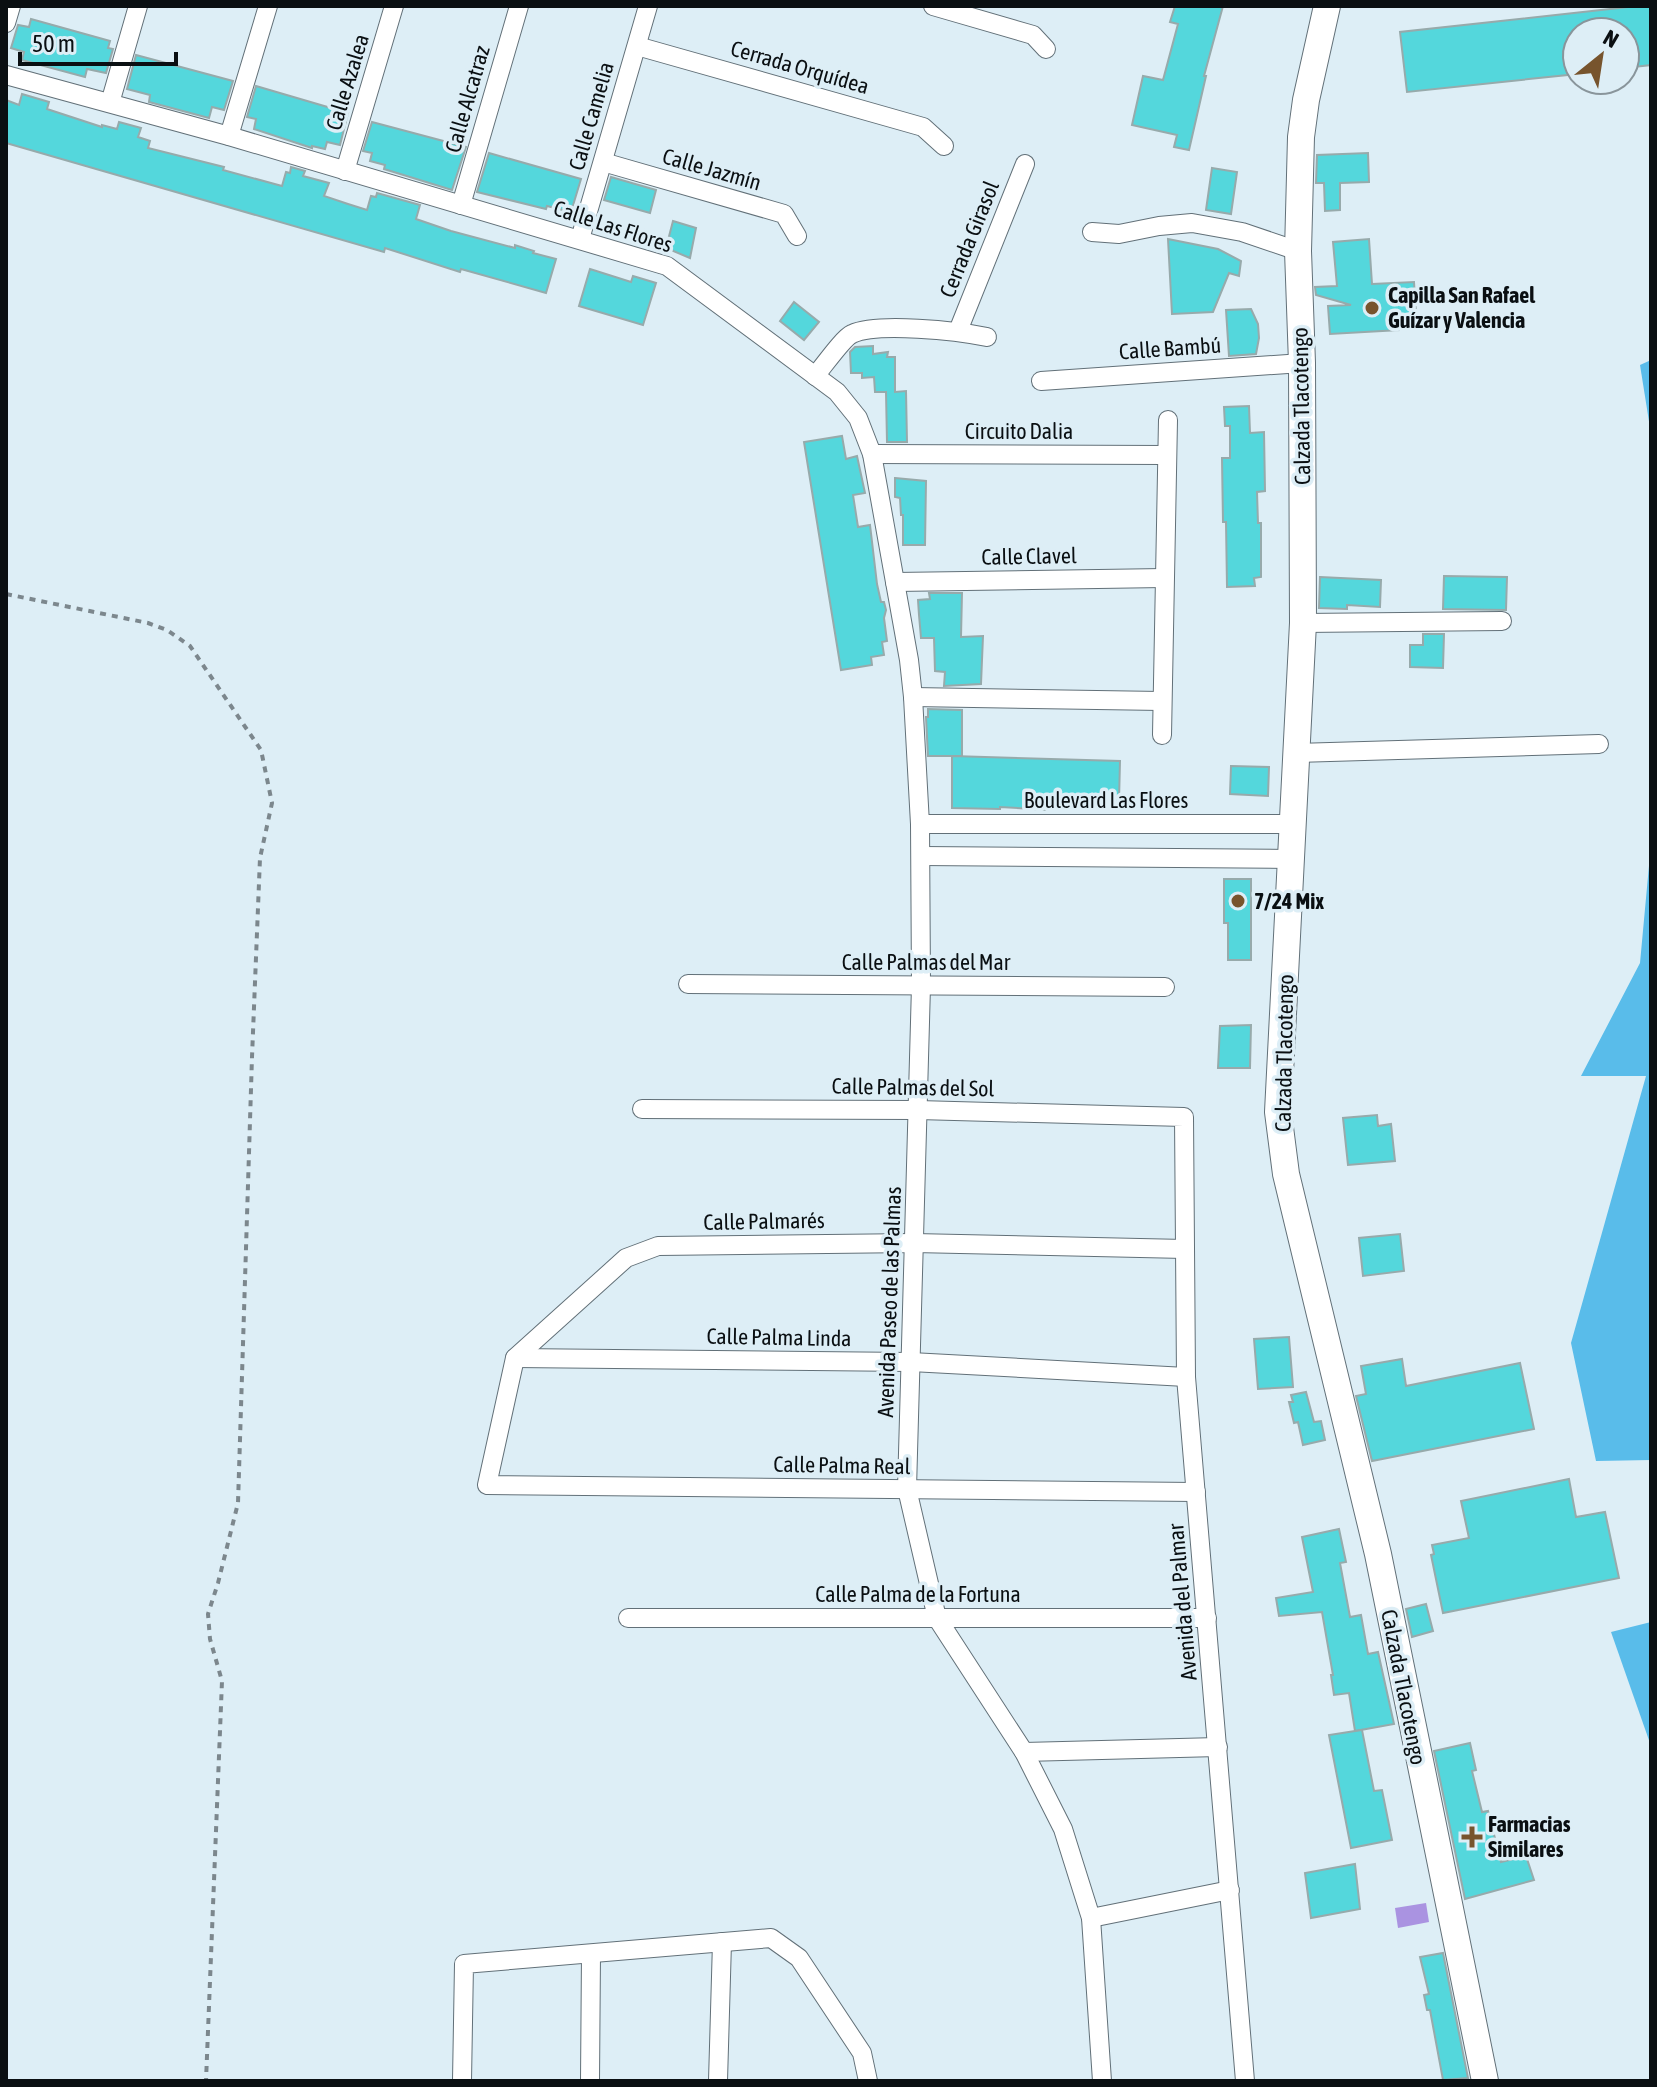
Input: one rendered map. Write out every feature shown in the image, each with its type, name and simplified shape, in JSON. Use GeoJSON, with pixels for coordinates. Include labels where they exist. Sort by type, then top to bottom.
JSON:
{"type":"FeatureCollection","features":[{"type":"Feature","properties":{"kind":"street"},"geometry":{"type":"LineString","coordinates":[[6,23],[11,6]]}},
{"type":"Feature","properties":{"kind":"street"},"geometry":{"type":"LineString","coordinates":[[110,103],[138,6]]}},
{"type":"Feature","properties":{"kind":"street"},"geometry":{"type":"LineString","coordinates":[[229,136],[268,6]]}},
{"type":"Feature","properties":{"kind":"street","name":"Calle Azalea"},"geometry":{"type":"LineString","coordinates":[[345,171],[394,6]]}},
{"type":"Feature","properties":{"kind":"street","name":"Calle Alcatraz"},"geometry":{"type":"LineString","coordinates":[[461,205],[519,6]]}},
{"type":"Feature","properties":{"kind":"street","name":"Calle Camelia"},"geometry":{"type":"LineString","coordinates":[[580,239],[648,6]]}},
{"type":"Feature","properties":{"kind":"street"},"geometry":{"type":"LineString","coordinates":[[933,6],[1033,35],[1046,49]]}},
{"type":"Feature","properties":{"kind":"street","name":"Calzada Tlacotengo"},"geometry":{"type":"LineString","coordinates":[[1327,6],[1301,137],[1298,251],[1302,363],[1303,623],[1278,1112],[1286,1174],[1378,1554],[1485,2081]]}},
{"type":"Feature","properties":{"kind":"street","name":"Cerrada Orquídea"},"geometry":{"type":"LineString","coordinates":[[637,46],[923,127],[944,146]]}},
{"type":"Feature","properties":{"kind":"street","name":"Calle Las Flores"},"geometry":{"type":"LineString","coordinates":[[6,75],[229,136],[667,266],[837,392],[858,418],[872,454],[909,660],[920,824]]}},
{"type":"Feature","properties":{"kind":"street","name":"Calle Jazmín"},"geometry":{"type":"LineString","coordinates":[[603,162],[784,214],[797,236]]}},
{"type":"Feature","properties":{"kind":"street","name":"Cerrada Girasol"},"geometry":{"type":"LineString","coordinates":[[958,331],[1025,164]]}},
{"type":"Feature","properties":{"kind":"street"},"geometry":{"type":"LineString","coordinates":[[1092,232],[1119,234],[1192,223],[1242,232],[1298,251]]}},
{"type":"Feature","properties":{"kind":"street","name":"Cerrada Girasol"},"geometry":{"type":"LineString","coordinates":[[815,376],[850,334],[875,328],[958,331],[987,337]]}},
{"type":"Feature","properties":{"kind":"street","name":"Calle Bambú"},"geometry":{"type":"LineString","coordinates":[[1041,381],[1302,363]]}},
{"type":"Feature","properties":{"kind":"street"},"geometry":{"type":"LineString","coordinates":[[1162,735],[1168,420]]}},
{"type":"Feature","properties":{"kind":"street","name":"Circuito Dalia"},"geometry":{"type":"LineString","coordinates":[[872,454],[1167,455]]}},
{"type":"Feature","properties":{"kind":"street","name":"Calle Clavel"},"geometry":{"type":"LineString","coordinates":[[895,582],[1164,578]]}},
{"type":"Feature","properties":{"kind":"street"},"geometry":{"type":"LineString","coordinates":[[1303,623],[1502,621]]}},
{"type":"Feature","properties":{"kind":"street"},"geometry":{"type":"LineString","coordinates":[[913,697],[1161,701]]}},
{"type":"Feature","properties":{"kind":"street"},"geometry":{"type":"LineString","coordinates":[[1296,753],[1599,744]]}},
{"type":"Feature","properties":{"kind":"street","name":"Boulevard Las Flores"},"geometry":{"type":"LineString","coordinates":[[920,824],[1292,824]]}},
{"type":"Feature","properties":{"kind":"street","name":"Avenida Paseo de las Palmas"},"geometry":{"type":"LineString","coordinates":[[920,824],[921,986],[907,1489],[937,1618],[1024,1752],[1063,1829],[1091,1918],[1102,2081]]}},
{"type":"Feature","properties":{"kind":"street"},"geometry":{"type":"LineString","coordinates":[[921,856],[1291,859]]}},
{"type":"Feature","properties":{"kind":"street","name":"Calle Palmas del Mar"},"geometry":{"type":"LineString","coordinates":[[688,984],[1165,987]]}},
{"type":"Feature","properties":{"kind":"street","name":"Calle Palmas del Sol"},"geometry":{"type":"LineString","coordinates":[[642,1109],[918,1110],[1184,1117]]}},
{"type":"Feature","properties":{"kind":"street","name":"Avenida del Palmar"},"geometry":{"type":"LineString","coordinates":[[1184,1117],[1186,1377],[1245,2081]]}},
{"type":"Feature","properties":{"kind":"street","name":"Calle Palmarés"},"geometry":{"type":"LineString","coordinates":[[515,1358],[626,1258],[658,1246],[914,1243],[1185,1249]]}},
{"type":"Feature","properties":{"kind":"street","name":"Calle Palma Linda"},"geometry":{"type":"LineString","coordinates":[[515,1358],[911,1362],[1186,1377]]}},
{"type":"Feature","properties":{"kind":"street","name":"Calle Palma Real"},"geometry":{"type":"LineString","coordinates":[[515,1358],[487,1485],[1196,1492]]}},
{"type":"Feature","properties":{"kind":"street","name":"Calle Palma de la Fortuna"},"geometry":{"type":"LineString","coordinates":[[628,1618],[1207,1618]]}},
{"type":"Feature","properties":{"kind":"street"},"geometry":{"type":"LineString","coordinates":[[1024,1752],[1218,1747]]}},
{"type":"Feature","properties":{"kind":"street"},"geometry":{"type":"LineString","coordinates":[[1091,1918],[1230,1890]]}},
{"type":"Feature","properties":{"kind":"street"},"geometry":{"type":"LineString","coordinates":[[462,2081],[464,1964],[771,1938],[799,1958],[862,2053],[868,2081]]}},
{"type":"Feature","properties":{"kind":"street"},"geometry":{"type":"LineString","coordinates":[[718,2081],[722,1942]]}},
{"type":"Feature","properties":{"kind":"street"},"geometry":{"type":"LineString","coordinates":[[590,2081],[591,1954]]}},
{"type":"Feature","properties":{"kind":"path"},"geometry":{"type":"LineString","coordinates":[[6,594],[148,623],[167,630],[190,646],[261,750],[272,803],[260,858],[238,1503],[208,1614],[210,1639],[222,1681],[206,2081]]}},
{"type":"Feature","properties":{"kind":"shaded area"},"geometry":{"type":"Polygon","coordinates":[[[1651,360],[1651,434],[1640,365],[1651,360]]]}},
{"type":"Feature","properties":{"kind":"shaded area"},"geometry":{"type":"Polygon","coordinates":[[[1651,844],[1651,1460],[1596,1461],[1571,1343],[1646,1076],[1581,1076],[1640,963],[1651,844]]]}},
{"type":"Feature","properties":{"kind":"shaded area"},"geometry":{"type":"Polygon","coordinates":[[[1651,1622],[1651,1746],[1611,1632],[1651,1622]]]}},
{"type":"Feature","properties":{"kind":"shaded area"},"geometry":{"type":"Polygon","coordinates":[[[1426,1903],[1429,1922],[1398,1928],[1395,1908],[1426,1903]]]}},
{"type":"Feature","properties":{"kind":"building"},"geometry":{"type":"Polygon","coordinates":[[[1175,6],[1223,6],[1204,76],[1189,150],[1174,147],[1177,135],[1132,125],[1143,76],[1163,80],[1178,24],[1170,22],[1175,6]]]}},
{"type":"Feature","properties":{"kind":"building"},"geometry":{"type":"Polygon","coordinates":[[[1651,6],[1651,65],[1641,66],[1641,16],[1561,16],[1561,76],[1407,92],[1400,32],[1651,6]]]}},
{"type":"Feature","properties":{"kind":"building"},"geometry":{"type":"Polygon","coordinates":[[[31,19],[110,41],[108,48],[113,49],[106,73],[87,69],[85,77],[22,60],[24,52],[11,48],[18,25],[29,27],[31,19]]]}},
{"type":"Feature","properties":{"kind":"building"},"geometry":{"type":"Polygon","coordinates":[[[136,55],[233,81],[224,110],[212,107],[209,118],[149,102],[150,95],[127,89],[136,55]]]}},
{"type":"Feature","properties":{"kind":"building"},"geometry":{"type":"Polygon","coordinates":[[[256,86],[348,113],[340,145],[327,142],[325,149],[312,148],[254,129],[256,119],[247,117],[256,86]]]}},
{"type":"Feature","properties":{"kind":"building"},"geometry":{"type":"Polygon","coordinates":[[[22,94],[49,102],[47,109],[102,127],[117,129],[119,122],[141,128],[138,137],[150,141],[148,148],[224,167],[223,170],[282,186],[291,167],[305,171],[303,176],[329,183],[324,196],[367,210],[371,196],[376,197],[377,193],[420,205],[416,219],[556,259],[546,293],[461,269],[460,272],[385,248],[384,252],[6,143],[6,100],[19,105],[22,94]]]}},
{"type":"Feature","properties":{"kind":"building"},"geometry":{"type":"Polygon","coordinates":[[[372,122],[466,147],[452,190],[384,169],[385,165],[370,161],[372,153],[363,151],[372,122]]]}},
{"type":"Feature","properties":{"kind":"building"},"geometry":{"type":"Polygon","coordinates":[[[489,153],[581,179],[571,212],[477,192],[489,153]]]}},
{"type":"Feature","properties":{"kind":"building"},"geometry":{"type":"Polygon","coordinates":[[[1368,153],[1369,182],[1340,183],[1340,210],[1325,211],[1324,183],[1316,183],[1317,155],[1368,153]]]}},
{"type":"Feature","properties":{"kind":"building"},"geometry":{"type":"Polygon","coordinates":[[[1212,168],[1237,172],[1231,214],[1206,210],[1212,168]]]}},
{"type":"Feature","properties":{"kind":"building"},"geometry":{"type":"Polygon","coordinates":[[[611,177],[656,190],[650,213],[604,200],[611,177]]]}},
{"type":"Feature","properties":{"kind":"building"},"geometry":{"type":"Polygon","coordinates":[[[673,221],[696,228],[690,258],[666,248],[673,221]]]}},
{"type":"Feature","properties":{"kind":"building"},"geometry":{"type":"Polygon","coordinates":[[[1168,239],[1218,249],[1241,261],[1239,276],[1229,273],[1213,312],[1172,314],[1168,239]]]}},
{"type":"Feature","properties":{"kind":"building","name":"Capilla San Rafael Guízar y Valencia"},"geometry":{"type":"Polygon","coordinates":[[[1369,239],[1372,284],[1414,282],[1417,329],[1330,334],[1328,306],[1351,305],[1316,295],[1315,287],[1337,286],[1333,242],[1369,239]]]}},
{"type":"Feature","properties":{"kind":"building"},"geometry":{"type":"Polygon","coordinates":[[[590,269],[631,282],[633,276],[656,283],[643,325],[579,306],[590,269]]]}},
{"type":"Feature","properties":{"kind":"building"},"geometry":{"type":"Polygon","coordinates":[[[794,302],[819,322],[804,340],[780,321],[794,302]]]}},
{"type":"Feature","properties":{"kind":"building"},"geometry":{"type":"Polygon","coordinates":[[[1251,309],[1258,324],[1256,354],[1229,356],[1226,310],[1251,309]]]}},
{"type":"Feature","properties":{"kind":"building"},"geometry":{"type":"Polygon","coordinates":[[[873,346],[873,354],[888,352],[887,357],[895,357],[895,392],[906,391],[907,442],[887,442],[886,392],[875,392],[874,377],[862,378],[862,373],[851,373],[850,352],[855,347],[873,346]]]}},
{"type":"Feature","properties":{"kind":"building"},"geometry":{"type":"Polygon","coordinates":[[[1249,406],[1250,433],[1264,432],[1265,491],[1257,492],[1258,523],[1261,523],[1261,577],[1254,578],[1255,586],[1227,587],[1222,458],[1230,458],[1230,426],[1225,426],[1224,407],[1249,406]]]}},
{"type":"Feature","properties":{"kind":"building"},"geometry":{"type":"Polygon","coordinates":[[[842,436],[846,459],[857,456],[865,493],[853,495],[858,527],[870,525],[877,584],[886,610],[887,641],[882,642],[884,655],[871,657],[872,665],[841,670],[804,442],[842,436]]]}},
{"type":"Feature","properties":{"kind":"building"},"geometry":{"type":"Polygon","coordinates":[[[895,478],[926,481],[925,545],[903,545],[903,515],[900,498],[895,497],[895,478]]]}},
{"type":"Feature","properties":{"kind":"building"},"geometry":{"type":"Polygon","coordinates":[[[1444,576],[1507,577],[1506,610],[1443,609],[1444,576]]]}},
{"type":"Feature","properties":{"kind":"building"},"geometry":{"type":"Polygon","coordinates":[[[1320,577],[1381,580],[1380,607],[1347,605],[1347,609],[1319,608],[1320,577]]]}},
{"type":"Feature","properties":{"kind":"building"},"geometry":{"type":"Polygon","coordinates":[[[929,593],[962,593],[961,637],[983,636],[981,684],[944,686],[945,672],[935,671],[934,638],[921,638],[919,615],[918,600],[930,599],[929,593]]]}},
{"type":"Feature","properties":{"kind":"building"},"geometry":{"type":"Polygon","coordinates":[[[1423,634],[1444,634],[1443,668],[1410,667],[1410,645],[1423,645],[1423,634]]]}},
{"type":"Feature","properties":{"kind":"building"},"geometry":{"type":"Polygon","coordinates":[[[928,709],[962,710],[962,756],[928,756],[928,709]]]}},
{"type":"Feature","properties":{"kind":"building"},"geometry":{"type":"Polygon","coordinates":[[[952,756],[1120,761],[1119,801],[1049,799],[1049,810],[952,808],[952,756]]]}},
{"type":"Feature","properties":{"kind":"building"},"geometry":{"type":"Polygon","coordinates":[[[1231,766],[1269,767],[1268,796],[1230,794],[1231,766]]]}},
{"type":"Feature","properties":{"kind":"building"},"geometry":{"type":"Polygon","coordinates":[[[1224,879],[1251,879],[1251,960],[1228,960],[1224,879]]]}},
{"type":"Feature","properties":{"kind":"building"},"geometry":{"type":"Polygon","coordinates":[[[1251,1025],[1250,1068],[1218,1068],[1220,1026],[1251,1025]]]}},
{"type":"Feature","properties":{"kind":"building"},"geometry":{"type":"Polygon","coordinates":[[[1377,1115],[1378,1126],[1391,1124],[1395,1161],[1348,1165],[1343,1118],[1377,1115]]]}},
{"type":"Feature","properties":{"kind":"building"},"geometry":{"type":"Polygon","coordinates":[[[1400,1234],[1404,1271],[1363,1276],[1359,1238],[1400,1234]]]}},
{"type":"Feature","properties":{"kind":"building"},"geometry":{"type":"Polygon","coordinates":[[[1289,1337],[1293,1387],[1258,1389],[1254,1339],[1289,1337]]]}},
{"type":"Feature","properties":{"kind":"building"},"geometry":{"type":"Polygon","coordinates":[[[1402,1359],[1406,1386],[1520,1363],[1534,1429],[1372,1461],[1356,1396],[1366,1394],[1361,1366],[1402,1359]]]}},
{"type":"Feature","properties":{"kind":"building"},"geometry":{"type":"Polygon","coordinates":[[[1306,1392],[1314,1422],[1321,1421],[1325,1440],[1303,1445],[1289,1402],[1293,1402],[1291,1395],[1306,1392]]]}},
{"type":"Feature","properties":{"kind":"building"},"geometry":{"type":"Polygon","coordinates":[[[1569,1479],[1576,1517],[1605,1512],[1619,1578],[1443,1613],[1431,1555],[1434,1554],[1432,1545],[1469,1538],[1461,1501],[1569,1479]]]}},
{"type":"Feature","properties":{"kind":"building"},"geometry":{"type":"Polygon","coordinates":[[[1339,1529],[1346,1562],[1340,1563],[1350,1617],[1361,1615],[1368,1654],[1378,1652],[1394,1724],[1355,1731],[1349,1693],[1334,1695],[1322,1612],[1279,1616],[1276,1598],[1313,1592],[1302,1537],[1339,1529]]]}},
{"type":"Feature","properties":{"kind":"building"},"geometry":{"type":"Polygon","coordinates":[[[1426,1604],[1433,1631],[1412,1637],[1406,1609],[1426,1604]]]}},
{"type":"Feature","properties":{"kind":"building"},"geometry":{"type":"Polygon","coordinates":[[[1362,1730],[1374,1791],[1382,1790],[1392,1840],[1351,1848],[1329,1735],[1362,1730]]]}},
{"type":"Feature","properties":{"kind":"building"},"geometry":{"type":"Polygon","coordinates":[[[1470,1743],[1476,1770],[1472,1771],[1482,1812],[1488,1811],[1501,1862],[1526,1856],[1534,1880],[1465,1899],[1434,1751],[1470,1743]]]}},
{"type":"Feature","properties":{"kind":"building"},"geometry":{"type":"Polygon","coordinates":[[[1355,1864],[1360,1909],[1311,1918],[1305,1873],[1355,1864]]]}},
{"type":"Feature","properties":{"kind":"building"},"geometry":{"type":"Polygon","coordinates":[[[1443,1953],[1468,2078],[1443,2080],[1430,2010],[1427,2010],[1424,1995],[1429,1994],[1420,1957],[1443,1953]]]}},
{"type":"Feature","properties":{"kind":"place","name":"Capilla San Rafael Guízar y Valencia"},"geometry":{"type":"Point","coordinates":[1372,308]}},
{"type":"Feature","properties":{"kind":"place","name":"7/24 Mix"},"geometry":{"type":"Point","coordinates":[1238,901]}},
{"type":"Feature","properties":{"kind":"place","name":"Farmacias Similares"},"geometry":{"type":"Point","coordinates":[1472,1837]}}]}
